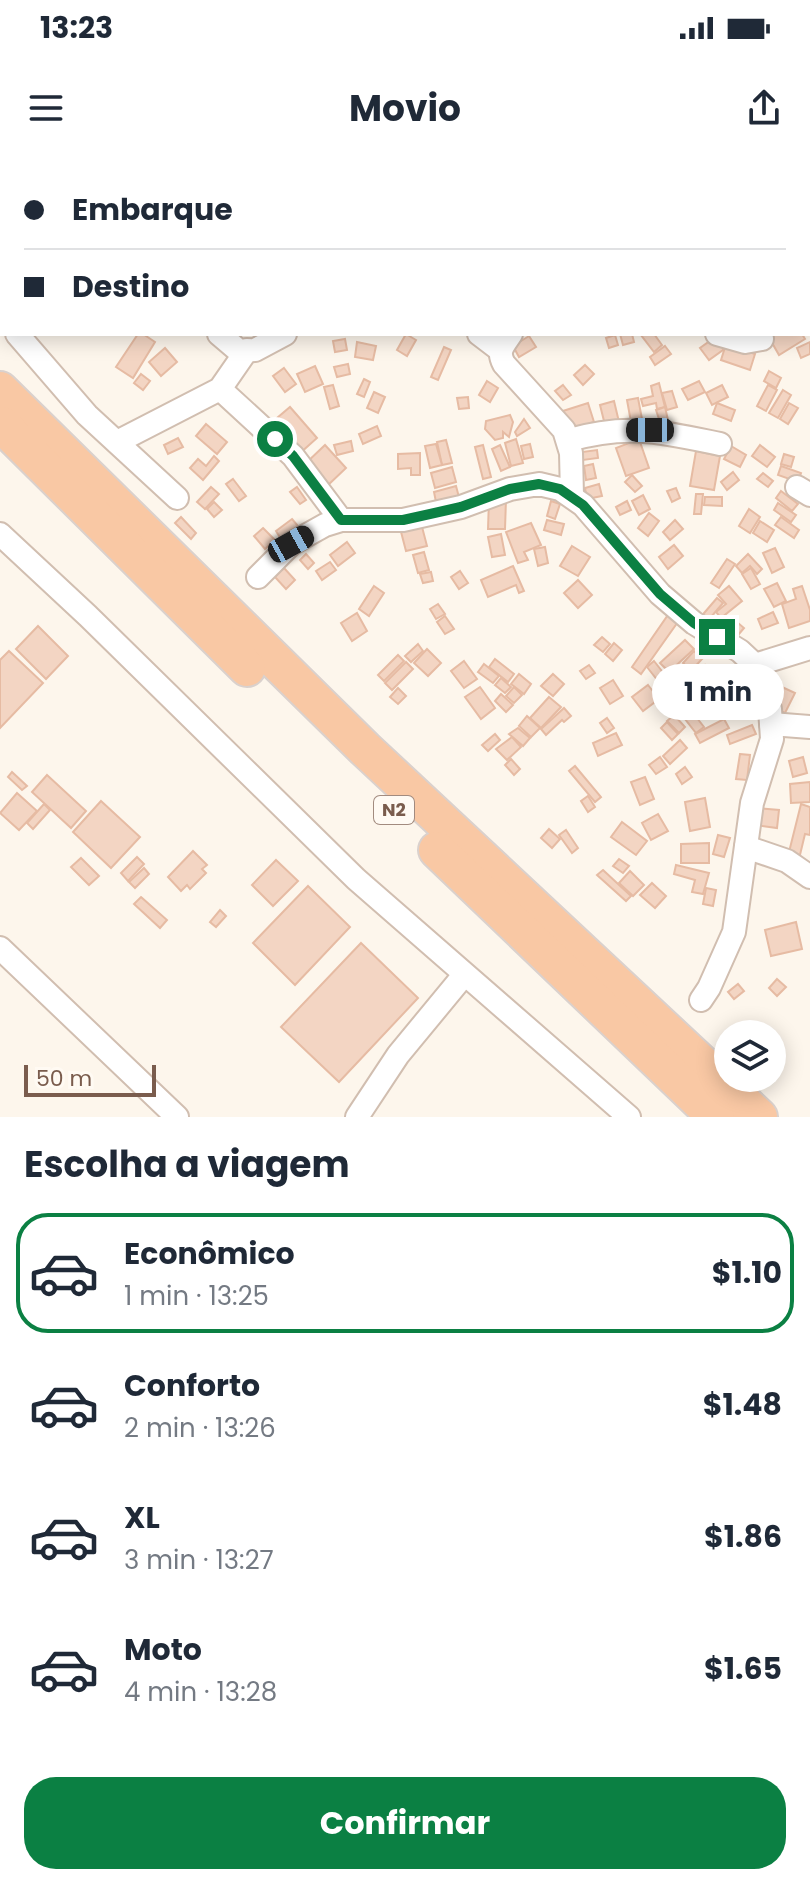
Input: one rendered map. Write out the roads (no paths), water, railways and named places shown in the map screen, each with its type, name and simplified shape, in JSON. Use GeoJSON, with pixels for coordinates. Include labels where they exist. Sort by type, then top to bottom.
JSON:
{"type":"FeatureCollection","features":[{"type":"Feature","properties":{"kind":"highway","name":"N2"},"geometry":{"type":"LineString","coordinates":[[0,390],[365,749],[759,1117]]}},
{"type":"Feature","properties":{"kind":"highway","name":"N2"},"geometry":{"type":"LineString","coordinates":[[0,424],[334,753],[716,1117]]}},
{"type":"Feature","properties":{"kind":"street"},"geometry":{"type":"LineString","coordinates":[[19,336],[87,415],[177,498]]}},
{"type":"Feature","properties":{"kind":"street"},"geometry":{"type":"LineString","coordinates":[[221,336],[239,351],[255,350],[281,336]]}},
{"type":"Feature","properties":{"kind":"street"},"geometry":{"type":"LineString","coordinates":[[486,336],[505,342],[504,364],[564,430],[569,440],[572,496]]}},
{"type":"Feature","properties":{"kind":"street"},"geometry":{"type":"LineString","coordinates":[[724,336],[745,342],[762,339],[761,336]]}},
{"type":"Feature","properties":{"kind":"street"},"geometry":{"type":"LineString","coordinates":[[117,442],[220,389],[247,350]]}},
{"type":"Feature","properties":{"kind":"street"},"geometry":{"type":"LineString","coordinates":[[220,389],[293,456],[341,520]]}},
{"type":"Feature","properties":{"kind":"street"},"geometry":{"type":"LineString","coordinates":[[569,440],[596,433],[650,430],[720,444]]}},
{"type":"Feature","properties":{"kind":"street"},"geometry":{"type":"LineString","coordinates":[[258,577],[291,544],[325,525],[341,520],[403,520],[461,507],[510,489],[539,484],[560,489],[583,505],[660,594],[694,623],[740,651],[755,665],[770,709],[772,739],[752,803],[734,932],[701,1000]]}},
{"type":"Feature","properties":{"kind":"street"},"geometry":{"type":"LineString","coordinates":[[0,534],[356,879],[629,1117]]}},
{"type":"Feature","properties":{"kind":"street"},"geometry":{"type":"LineString","coordinates":[[755,665],[810,648]]}},
{"type":"Feature","properties":{"kind":"street"},"geometry":{"type":"LineString","coordinates":[[771,724],[810,727]]}},
{"type":"Feature","properties":{"kind":"street"},"geometry":{"type":"LineString","coordinates":[[746,847],[787,861],[810,877]]}},
{"type":"Feature","properties":{"kind":"street"},"geometry":{"type":"LineString","coordinates":[[0,948],[177,1117]]}},
{"type":"Feature","properties":{"kind":"street"},"geometry":{"type":"LineString","coordinates":[[357,1117],[398,1055],[464,975]]}}]}
